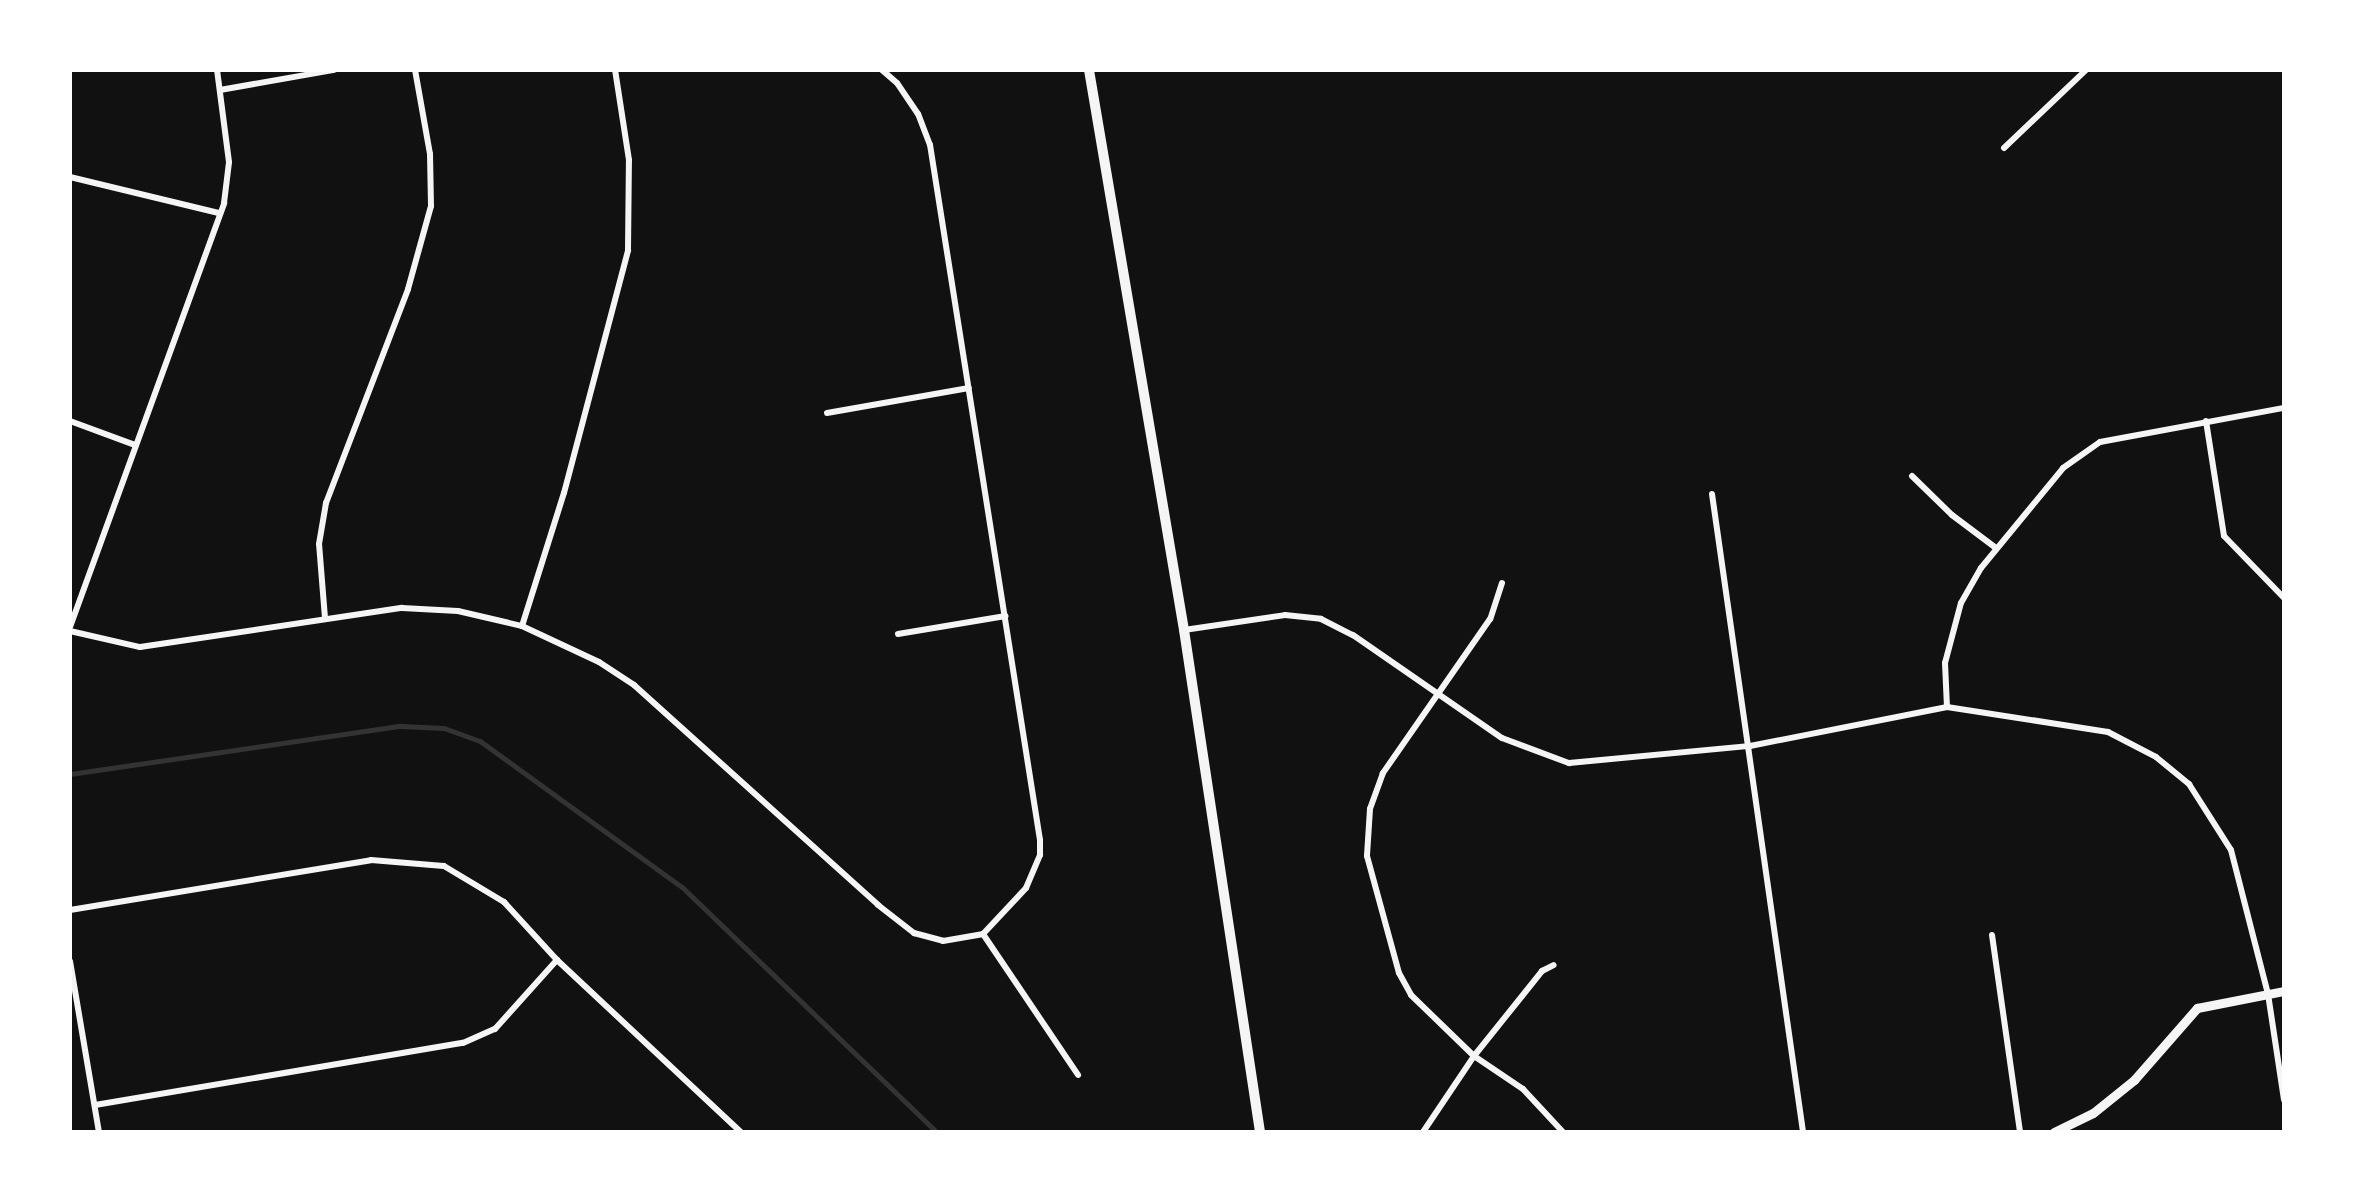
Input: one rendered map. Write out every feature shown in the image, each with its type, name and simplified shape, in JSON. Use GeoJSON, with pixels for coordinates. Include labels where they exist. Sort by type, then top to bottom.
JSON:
{"type":"FeatureCollection","features":[{"type":"Feature","properties":{"kind":"main road"},"geometry":{"type":"LineString","coordinates":[[1089,70],[1184,630],[1260,1132]]}},
{"type":"Feature","properties":{"kind":"street"},"geometry":{"type":"LineString","coordinates":[[217,70],[229,162],[219,213],[70,629],[140,646],[402,608],[458,610],[522,626],[600,662],[634,685],[878,905],[914,933],[944,941],[983,934],[1026,888],[1040,856],[1006,616],[930,145],[918,114],[897,82],[882,70]]}},
{"type":"Feature","properties":{"kind":"street"},"geometry":{"type":"LineString","coordinates":[[220,90],[334,70]]}},
{"type":"Feature","properties":{"kind":"street"},"geometry":{"type":"LineString","coordinates":[[325,618],[319,544],[326,503],[408,289],[431,206],[430,154],[415,70]]}},
{"type":"Feature","properties":{"kind":"street"},"geometry":{"type":"LineString","coordinates":[[522,626],[564,493],[628,250],[629,160],[615,70]]}},
{"type":"Feature","properties":{"kind":"street"},"geometry":{"type":"LineString","coordinates":[[2004,148],[2086,70]]}},
{"type":"Feature","properties":{"kind":"street"},"geometry":{"type":"LineString","coordinates":[[70,177],[219,213]]}},
{"type":"Feature","properties":{"kind":"street"},"geometry":{"type":"LineString","coordinates":[[826,413],[969,388]]}},
{"type":"Feature","properties":{"kind":"street"},"geometry":{"type":"LineString","coordinates":[[1947,707],[1945,662],[1961,602],[1996,548],[2063,468],[2085,449],[2138,433],[2284,408]]}},
{"type":"Feature","properties":{"kind":"street"},"geometry":{"type":"LineString","coordinates":[[70,421],[135,445]]}},
{"type":"Feature","properties":{"kind":"street"},"geometry":{"type":"LineString","coordinates":[[2206,421],[2224,536],[2284,598]]}},
{"type":"Feature","properties":{"kind":"street"},"geometry":{"type":"LineString","coordinates":[[1912,476],[1952,515],[1996,548]]}},
{"type":"Feature","properties":{"kind":"street"},"geometry":{"type":"LineString","coordinates":[[1712,494],[1804,1132]]}},
{"type":"Feature","properties":{"kind":"street"},"geometry":{"type":"LineString","coordinates":[[1502,583],[1490,619],[1383,773],[1370,810],[1367,856],[1405,984],[1428,1016],[1474,1056],[1522,1089],[1563,1132]]}},
{"type":"Feature","properties":{"kind":"street"},"geometry":{"type":"LineString","coordinates":[[1184,630],[1285,614],[1322,620],[1439,692],[1502,738],[1569,763],[1750,746],[1947,707],[2098,728],[2156,757],[2189,784],[2231,850],[2268,994],[2284,1100]]}},
{"type":"Feature","properties":{"kind":"street"},"geometry":{"type":"LineString","coordinates":[[898,634],[1006,616]]}},
{"type":"Feature","properties":{"kind":"street"},"geometry":{"type":"LineString","coordinates":[[70,910],[329,865],[396,859],[444,866],[487,890],[739,1131]]}},
{"type":"Feature","properties":{"kind":"street"},"geometry":{"type":"LineString","coordinates":[[983,934],[1078,1074]]}},
{"type":"Feature","properties":{"kind":"street"},"geometry":{"type":"LineString","coordinates":[[1992,935],[2020,1132]]}},
{"type":"Feature","properties":{"kind":"street"},"geometry":{"type":"LineString","coordinates":[[95,1105],[463,1042],[495,1029],[557,960]]}},
{"type":"Feature","properties":{"kind":"street"},"geometry":{"type":"LineString","coordinates":[[70,961],[99,1132]]}},
{"type":"Feature","properties":{"kind":"street"},"geometry":{"type":"LineString","coordinates":[[1423,1132],[1474,1056],[1542,971],[1554,965]]}},
{"type":"Feature","properties":{"kind":"street"},"geometry":{"type":"LineString","coordinates":[[2054,1132],[2094,1114],[2134,1080],[2183,1019],[2197,1008],[2284,991]]}},
{"type":"Feature","properties":{"kind":"waterway"},"geometry":{"type":"LineString","coordinates":[[70,774],[401,726],[444,728],[480,741],[682,887],[937,1132]]}}]}
